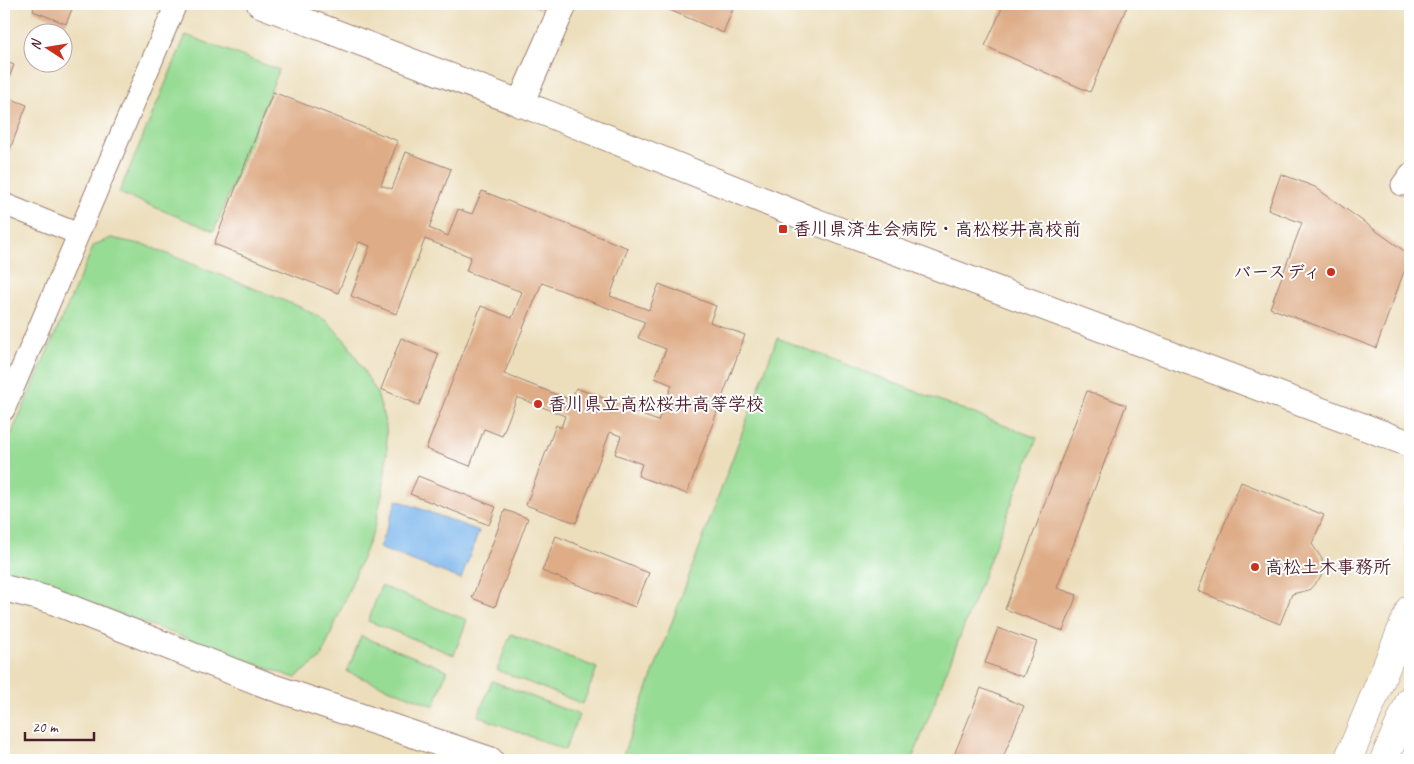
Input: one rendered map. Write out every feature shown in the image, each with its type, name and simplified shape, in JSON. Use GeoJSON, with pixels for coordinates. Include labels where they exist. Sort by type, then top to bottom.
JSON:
{"type":"FeatureCollection","features":[{"type":"Feature","properties":{"kind":"main road"},"geometry":{"type":"LineString","coordinates":[[1348,760],[1410,609]]}},
{"type":"Feature","properties":{"kind":"main road"},"geometry":{"type":"LineString","coordinates":[[1384,760],[1410,700]]}},
{"type":"Feature","properties":{"kind":"main road"},"geometry":{"type":"LineString","coordinates":[[1366,715],[1397,729]]}},
{"type":"Feature","properties":{"kind":"street"},"geometry":{"type":"LineString","coordinates":[[4,410],[176,4]]}},
{"type":"Feature","properties":{"kind":"street"},"geometry":{"type":"LineString","coordinates":[[260,4],[520,104],[806,218],[1410,444]]}},
{"type":"Feature","properties":{"kind":"street"},"geometry":{"type":"LineString","coordinates":[[520,104],[564,4]]}},
{"type":"Feature","properties":{"kind":"street"},"geometry":{"type":"LineString","coordinates":[[4,204],[78,234]]}},
{"type":"Feature","properties":{"kind":"street"},"geometry":{"type":"LineString","coordinates":[[4,588],[50,600],[263,684],[490,760]]}},
{"type":"Feature","properties":{"kind":"green space"},"geometry":{"type":"Polygon","coordinates":[[[186,35],[279,70],[214,231],[119,193],[186,35]]]}},
{"type":"Feature","properties":{"kind":"green space"},"geometry":{"type":"Polygon","coordinates":[[[111,238],[145,245],[300,307],[327,321],[348,344],[377,393],[386,426],[387,452],[383,490],[374,529],[321,658],[295,678],[4,572],[4,451],[94,245],[111,238]]]}},
{"type":"Feature","properties":{"kind":"green space"},"geometry":{"type":"Polygon","coordinates":[[[777,338],[1037,438],[912,760],[621,760],[777,338]]]}},
{"type":"Feature","properties":{"kind":"green space"},"geometry":{"type":"Polygon","coordinates":[[[381,586],[467,620],[454,655],[368,621],[381,586]]]}},
{"type":"Feature","properties":{"kind":"green space"},"geometry":{"type":"Polygon","coordinates":[[[511,634],[597,668],[583,704],[497,670],[511,634]]]}},
{"type":"Feature","properties":{"kind":"green space"},"geometry":{"type":"Polygon","coordinates":[[[361,636],[447,670],[434,706],[347,672],[361,636]]]}},
{"type":"Feature","properties":{"kind":"green space"},"geometry":{"type":"Polygon","coordinates":[[[492,681],[579,715],[565,750],[478,716],[492,681]]]}},
{"type":"Feature","properties":{"kind":"water"},"geometry":{"type":"Polygon","coordinates":[[[397,500],[479,531],[461,579],[379,548],[397,500]]]}},
{"type":"Feature","properties":{"kind":"building"},"geometry":{"type":"Polygon","coordinates":[[[35,4],[74,4],[67,22],[61,22],[33,11],[35,4]]]}},
{"type":"Feature","properties":{"kind":"building"},"geometry":{"type":"Polygon","coordinates":[[[527,4],[544,4],[542,10],[527,4]]]}},
{"type":"Feature","properties":{"kind":"building"},"geometry":{"type":"Polygon","coordinates":[[[656,4],[735,4],[723,33],[656,4]]]}},
{"type":"Feature","properties":{"kind":"building"},"geometry":{"type":"Polygon","coordinates":[[[1004,4],[1128,4],[1090,92],[985,46],[1004,4]]]}},
{"type":"Feature","properties":{"kind":"building"},"geometry":{"type":"Polygon","coordinates":[[[4,61],[14,65],[4,91],[4,61]]]}},
{"type":"Feature","properties":{"kind":"building"},"geometry":{"type":"Polygon","coordinates":[[[273,92],[398,141],[381,185],[392,189],[406,152],[451,169],[429,228],[448,236],[458,209],[472,214],[482,191],[628,248],[610,296],[649,310],[659,284],[716,306],[710,322],[745,335],[687,494],[638,476],[642,464],[615,454],[621,436],[610,432],[576,523],[526,505],[556,425],[561,428],[565,416],[517,397],[502,436],[484,429],[470,466],[426,449],[481,306],[512,318],[522,292],[466,271],[471,257],[425,239],[396,314],[351,296],[370,246],[359,242],[338,293],[214,244],[273,92]],[[542,283],[504,374],[571,400],[576,388],[658,421],[672,385],[655,378],[666,349],[638,338],[645,322],[542,283]]]}},
{"type":"Feature","properties":{"kind":"building"},"geometry":{"type":"Polygon","coordinates":[[[4,96],[27,105],[4,165],[4,96]]]}},
{"type":"Feature","properties":{"kind":"building"},"geometry":{"type":"Polygon","coordinates":[[[1281,174],[1315,187],[1410,255],[1376,348],[1270,308],[1302,223],[1268,210],[1281,174]]]}},
{"type":"Feature","properties":{"kind":"building"},"geometry":{"type":"Polygon","coordinates":[[[401,338],[439,354],[419,405],[381,389],[401,338]]]}},
{"type":"Feature","properties":{"kind":"building"},"geometry":{"type":"Polygon","coordinates":[[[1087,391],[1126,405],[1057,588],[1077,595],[1063,631],[1005,609],[1087,391]]]}},
{"type":"Feature","properties":{"kind":"building"},"geometry":{"type":"Polygon","coordinates":[[[418,476],[496,507],[489,525],[410,494],[418,476]]]}},
{"type":"Feature","properties":{"kind":"building","name":"高松土木事務所"},"geometry":{"type":"Polygon","coordinates":[[[1241,482],[1324,515],[1312,544],[1322,559],[1321,577],[1309,590],[1292,594],[1280,624],[1198,591],[1241,482]]]}},
{"type":"Feature","properties":{"kind":"building"},"geometry":{"type":"Polygon","coordinates":[[[505,510],[528,518],[495,607],[472,598],[505,510]]]}},
{"type":"Feature","properties":{"kind":"building"},"geometry":{"type":"Polygon","coordinates":[[[556,536],[649,573],[635,607],[542,571],[556,536]]]}},
{"type":"Feature","properties":{"kind":"building"},"geometry":{"type":"Polygon","coordinates":[[[998,628],[1037,642],[1023,677],[985,663],[998,628]]]}},
{"type":"Feature","properties":{"kind":"building"},"geometry":{"type":"Polygon","coordinates":[[[981,688],[1024,706],[1002,760],[952,760],[981,688]]]}},
{"type":"Feature","properties":{"kind":"place","name":"香川県済生会病院・高松桜井高校前"},"geometry":{"type":"Point","coordinates":[783,229]}},
{"type":"Feature","properties":{"kind":"place","name":"バースディ"},"geometry":{"type":"Point","coordinates":[1331,272]}},
{"type":"Feature","properties":{"kind":"place","name":"香川県立高松桜井高等学校"},"geometry":{"type":"Point","coordinates":[538,404]}},
{"type":"Feature","properties":{"kind":"place","name":"高松土木事務所"},"geometry":{"type":"Point","coordinates":[1255,567]}}]}
